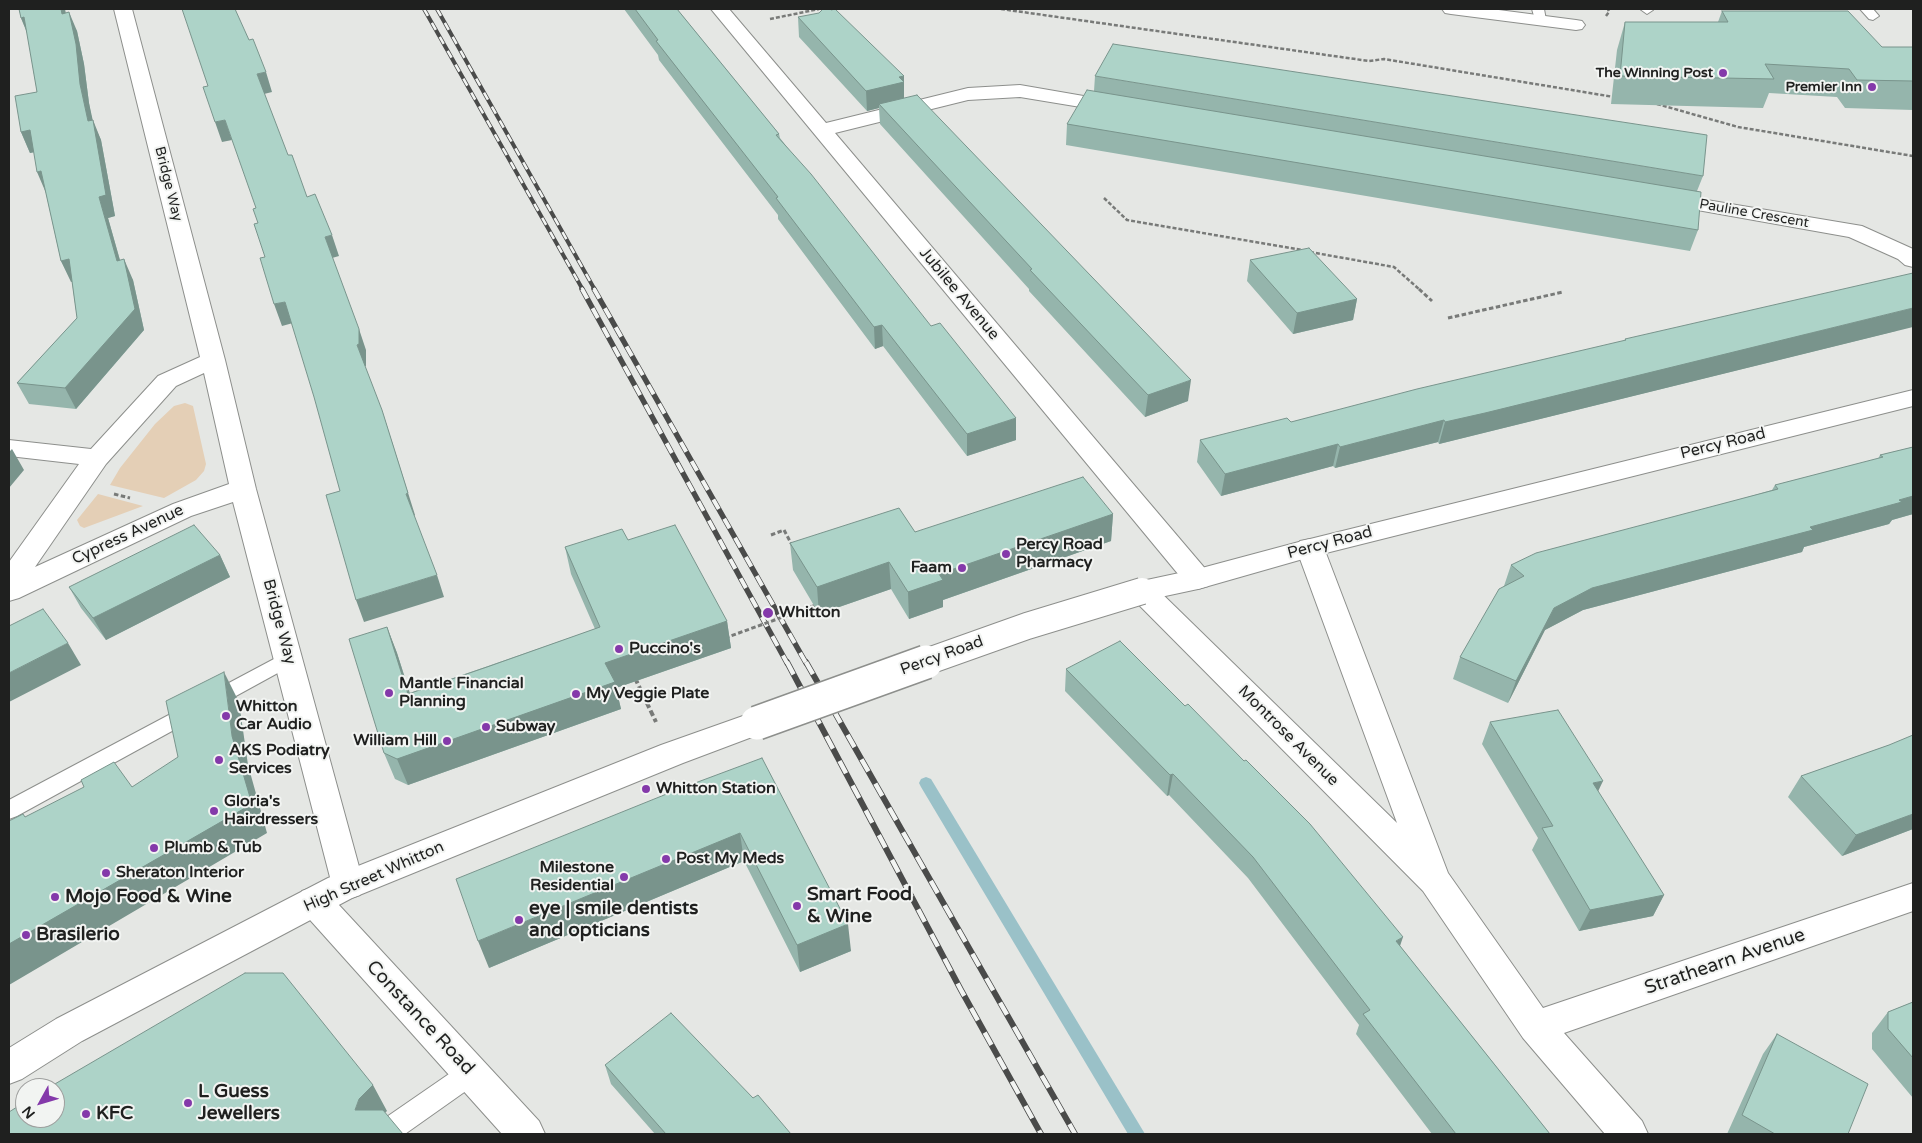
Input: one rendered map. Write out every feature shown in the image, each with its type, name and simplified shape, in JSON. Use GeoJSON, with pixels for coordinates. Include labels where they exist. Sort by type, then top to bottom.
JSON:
{"type":"FeatureCollection","features":[{"type":"Feature","properties":{"kind":"street","name":"Bridge Way"},"geometry":{"type":"LineString","coordinates":[[123,9],[213,360],[243,489],[348,885]]}},
{"type":"Feature","properties":{"kind":"street","name":"Jubilee Avenue"},"geometry":{"type":"LineString","coordinates":[[720,9],[1198,579]]}},
{"type":"Feature","properties":{"kind":"street"},"geometry":{"type":"LineString","coordinates":[[1451,9],[1539,14],[1576,25]]}},
{"type":"Feature","properties":{"kind":"street"},"geometry":{"type":"LineString","coordinates":[[822,130],[968,94],[1020,91],[1138,111]]}},
{"type":"Feature","properties":{"kind":"street","name":"Pauline Crescent"},"geometry":{"type":"LineString","coordinates":[[1648,196],[1854,231],[1906,254],[1913,260]]}},
{"type":"Feature","properties":{"kind":"street"},"geometry":{"type":"LineString","coordinates":[[9,448],[97,458],[167,381],[213,360]]}},
{"type":"Feature","properties":{"kind":"street","name":"Percy Road"},"geometry":{"type":"LineString","coordinates":[[757,723],[1027,626],[1142,591],[1198,579],[1310,548],[1913,398]]}},
{"type":"Feature","properties":{"kind":"street","name":"Cypress Avenue"},"geometry":{"type":"LineString","coordinates":[[12,590],[23,562],[97,458]]}},
{"type":"Feature","properties":{"kind":"street","name":"Cypress Avenue"},"geometry":{"type":"LineString","coordinates":[[12,590],[182,510],[243,489]]}},
{"type":"Feature","properties":{"kind":"street","name":"Montrose Avenue"},"geometry":{"type":"LineString","coordinates":[[1310,548],[1435,881]]}},
{"type":"Feature","properties":{"kind":"street","name":"Montrose Avenue"},"geometry":{"type":"LineString","coordinates":[[1142,591],[1435,881],[1536,1027],[1629,1134]]}},
{"type":"Feature","properties":{"kind":"street","name":"High Street Whitton"},"geometry":{"type":"LineString","coordinates":[[9,1067],[68,1030],[348,885],[672,754],[757,723]]}},
{"type":"Feature","properties":{"kind":"street","name":"Strathearn Avenue"},"geometry":{"type":"LineString","coordinates":[[1536,1027],[1913,897]]}},
{"type":"Feature","properties":{"kind":"street","name":"Constance Road"},"geometry":{"type":"LineString","coordinates":[[314,901],[526,1134]]}},
{"type":"Feature","properties":{"kind":"lane"},"geometry":{"type":"LineString","coordinates":[[9,810],[289,658]]}},
{"type":"Feature","properties":{"kind":"lane"},"geometry":{"type":"LineString","coordinates":[[384,1134],[471,1073]]}},
{"type":"Feature","properties":{"kind":"path"},"geometry":{"type":"LineString","coordinates":[[735,26],[819,9]]}},
{"type":"Feature","properties":{"kind":"path"},"geometry":{"type":"LineString","coordinates":[[1002,9],[1369,61],[1384,59],[1616,97]]}},
{"type":"Feature","properties":{"kind":"path"},"geometry":{"type":"LineString","coordinates":[[1655,104],[1738,127],[1913,156]]}},
{"type":"Feature","properties":{"kind":"path"},"geometry":{"type":"LineString","coordinates":[[1104,198],[1127,220],[1394,267],[1432,301]]}},
{"type":"Feature","properties":{"kind":"path"},"geometry":{"type":"LineString","coordinates":[[1448,318],[1563,292]]}},
{"type":"Feature","properties":{"kind":"path"},"geometry":{"type":"LineString","coordinates":[[771,535],[784,530],[796,551]]}},
{"type":"Feature","properties":{"kind":"path"},"geometry":{"type":"LineString","coordinates":[[722,639],[825,601]]}},
{"type":"Feature","properties":{"kind":"path"},"geometry":{"type":"LineString","coordinates":[[634,675],[672,754]]}},
{"type":"Feature","properties":{"kind":"shaded area"},"geometry":{"type":"Polygon","coordinates":[[[185,403],[193,406],[206,464],[204,471],[196,480],[164,498],[110,485],[120,468],[155,424],[174,406],[185,403]]]}},
{"type":"Feature","properties":{"kind":"shaded area"},"geometry":{"type":"Polygon","coordinates":[[[98,494],[143,506],[84,528],[80,526],[77,520],[98,494]]]}},
{"type":"Feature","properties":{"kind":"building"},"geometry":{"type":"Polygon","coordinates":[[[19,9],[61,9],[62,14],[69,12],[76,44],[80,84],[88,121],[93,120],[106,195],[99,197],[117,261],[124,259],[135,309],[65,388],[17,383],[77,318],[69,259],[61,261],[41,171],[37,172],[30,130],[21,132],[15,96],[37,92],[24,17],[21,18],[19,9]]]}},
{"type":"Feature","properties":{"kind":"building"},"geometry":{"type":"Polygon","coordinates":[[[182,9],[235,9],[249,40],[253,39],[266,72],[257,74],[288,155],[292,155],[307,197],[315,194],[332,235],[325,237],[359,329],[359,344],[357,345],[382,410],[408,493],[406,494],[437,575],[356,600],[326,495],[340,491],[314,397],[285,302],[274,304],[260,258],[265,257],[254,224],[258,223],[253,209],[256,208],[225,120],[215,122],[203,87],[208,86],[182,9]]]}},
{"type":"Feature","properties":{"kind":"building"},"geometry":{"type":"Polygon","coordinates":[[[635,9],[677,9],[779,134],[776,135],[811,174],[931,326],[940,323],[1016,418],[967,434],[882,325],[874,327],[776,198],[778,197],[656,41],[658,40],[635,9]]]}},
{"type":"Feature","properties":{"kind":"building"},"geometry":{"type":"Polygon","coordinates":[[[823,9],[835,9],[904,76],[899,77],[904,82],[866,91],[798,17],[819,13],[823,9]]]}},
{"type":"Feature","properties":{"kind":"building"},"geometry":{"type":"Polygon","coordinates":[[[1722,11],[1848,11],[1882,47],[1913,47],[1913,81],[1857,80],[1849,69],[1765,64],[1774,79],[1620,76],[1625,22],[1728,22],[1722,11]]]}},
{"type":"Feature","properties":{"kind":"building"},"geometry":{"type":"Polygon","coordinates":[[[1113,44],[1707,135],[1703,176],[1095,76],[1113,44]]]}},
{"type":"Feature","properties":{"kind":"building"},"geometry":{"type":"Polygon","coordinates":[[[1087,90],[1701,192],[1698,230],[1067,124],[1087,90]]]}},
{"type":"Feature","properties":{"kind":"building"},"geometry":{"type":"Polygon","coordinates":[[[917,95],[1191,380],[1148,395],[1030,270],[1032,269],[879,104],[917,95]]]}},
{"type":"Feature","properties":{"kind":"building"},"geometry":{"type":"Polygon","coordinates":[[[1309,248],[1357,299],[1297,313],[1250,260],[1309,248]]]}},
{"type":"Feature","properties":{"kind":"building"},"geometry":{"type":"Polygon","coordinates":[[[1913,273],[1913,308],[1485,413],[1445,422],[1444,420],[1340,447],[1338,444],[1225,474],[1200,440],[1287,418],[1291,422],[1417,389],[1625,339],[1913,273]]]}},
{"type":"Feature","properties":{"kind":"building"},"geometry":{"type":"Polygon","coordinates":[[[1913,447],[1913,496],[1899,500],[1902,502],[1810,527],[1813,530],[1592,588],[1554,608],[1516,681],[1460,657],[1499,589],[1524,576],[1511,565],[1536,553],[1778,489],[1775,485],[1883,457],[1880,455],[1913,447]]]}},
{"type":"Feature","properties":{"kind":"building"},"geometry":{"type":"Polygon","coordinates":[[[1083,477],[1113,514],[939,574],[943,580],[908,592],[889,562],[817,587],[790,543],[899,508],[915,532],[1083,477]]]}},
{"type":"Feature","properties":{"kind":"building"},"geometry":{"type":"Polygon","coordinates":[[[194,525],[220,555],[93,618],[69,587],[194,525]]]}},
{"type":"Feature","properties":{"kind":"building"},"geometry":{"type":"Polygon","coordinates":[[[675,525],[727,621],[605,663],[615,682],[397,759],[384,753],[349,639],[387,627],[408,694],[487,667],[600,627],[565,547],[622,529],[628,540],[675,525]]]}},
{"type":"Feature","properties":{"kind":"building"},"geometry":{"type":"Polygon","coordinates":[[[43,609],[68,643],[9,673],[9,626],[43,609]]]}},
{"type":"Feature","properties":{"kind":"building"},"geometry":{"type":"Polygon","coordinates":[[[1120,641],[1185,706],[1188,704],[1310,824],[1403,937],[1396,941],[1550,1134],[1456,1134],[1363,1014],[1370,1010],[1253,857],[1173,774],[1170,775],[1066,669],[1120,641]]]}},
{"type":"Feature","properties":{"kind":"building"},"geometry":{"type":"Polygon","coordinates":[[[224,672],[232,736],[252,804],[9,944],[9,821],[23,814],[25,817],[84,787],[81,780],[114,762],[132,787],[178,757],[166,701],[224,672]]]}},
{"type":"Feature","properties":{"kind":"building"},"geometry":{"type":"Polygon","coordinates":[[[1558,710],[1603,781],[1593,783],[1664,895],[1590,910],[1542,828],[1553,826],[1490,722],[1558,710]]]}},
{"type":"Feature","properties":{"kind":"building"},"geometry":{"type":"Polygon","coordinates":[[[1913,735],[1913,814],[1856,835],[1801,776],[1889,745],[1913,735]]]}},
{"type":"Feature","properties":{"kind":"building"},"geometry":{"type":"Polygon","coordinates":[[[762,758],[848,924],[797,945],[740,833],[478,941],[456,879],[679,789],[762,758]]]}},
{"type":"Feature","properties":{"kind":"building"},"geometry":{"type":"Polygon","coordinates":[[[245,973],[283,973],[373,1085],[359,1099],[355,1110],[383,1110],[403,1134],[9,1134],[9,1112],[15,1108],[15,1128],[65,1128],[65,1078],[245,973]]]}},
{"type":"Feature","properties":{"kind":"building"},"geometry":{"type":"Polygon","coordinates":[[[1913,1002],[1913,1058],[1888,1029],[1888,1012],[1913,1002]]]}},
{"type":"Feature","properties":{"kind":"building"},"geometry":{"type":"Polygon","coordinates":[[[671,1013],[753,1098],[758,1095],[791,1134],[666,1134],[605,1065],[671,1013]]]}},
{"type":"Feature","properties":{"kind":"building"},"geometry":{"type":"Polygon","coordinates":[[[1777,1034],[1868,1084],[1848,1134],[1775,1134],[1742,1115],[1777,1034]]]}},
{"type":"Feature","properties":{"kind":"waterway"},"geometry":{"type":"LineString","coordinates":[[926,783],[1137,1134]]}},
{"type":"Feature","properties":{"kind":"railway"},"geometry":{"type":"LineString","coordinates":[[424,9],[583,290]]}},
{"type":"Feature","properties":{"kind":"railway"},"geometry":{"type":"LineString","coordinates":[[437,9],[595,290]]}},
{"type":"Feature","properties":{"kind":"railway"},"geometry":{"type":"LineString","coordinates":[[582,289],[787,663]]}},
{"type":"Feature","properties":{"kind":"railway"},"geometry":{"type":"LineString","coordinates":[[594,289],[806,663]]}},
{"type":"Feature","properties":{"kind":"railway"},"geometry":{"type":"LineString","coordinates":[[787,662],[961,990],[1041,1134]]}},
{"type":"Feature","properties":{"kind":"railway"},"geometry":{"type":"LineString","coordinates":[[806,662],[1075,1134]]}},
{"type":"Feature","properties":{"kind":"place","name":"The Winning Post"},"geometry":{"type":"Point","coordinates":[1723,73]}},
{"type":"Feature","properties":{"kind":"place","name":"Premier Inn"},"geometry":{"type":"Point","coordinates":[1872,87]}},
{"type":"Feature","properties":{"kind":"place","name":"Percy Road Pharmacy"},"geometry":{"type":"Point","coordinates":[1006,554]}},
{"type":"Feature","properties":{"kind":"place","name":"Faam"},"geometry":{"type":"Point","coordinates":[962,568]}},
{"type":"Feature","properties":{"kind":"place","name":"Whitton"},"geometry":{"type":"Point","coordinates":[768,613]}},
{"type":"Feature","properties":{"kind":"place","name":"Puccino's"},"geometry":{"type":"Point","coordinates":[619,649]}},
{"type":"Feature","properties":{"kind":"place","name":"Mantle Financial Planning"},"geometry":{"type":"Point","coordinates":[389,693]}},
{"type":"Feature","properties":{"kind":"place","name":"My Veggie Plate"},"geometry":{"type":"Point","coordinates":[576,694]}},
{"type":"Feature","properties":{"kind":"place","name":"Whitton Car Audio"},"geometry":{"type":"Point","coordinates":[226,716]}},
{"type":"Feature","properties":{"kind":"place","name":"Subway"},"geometry":{"type":"Point","coordinates":[486,727]}},
{"type":"Feature","properties":{"kind":"place","name":"William Hill"},"geometry":{"type":"Point","coordinates":[447,741]}},
{"type":"Feature","properties":{"kind":"place","name":"AKS Podiatry Services"},"geometry":{"type":"Point","coordinates":[219,760]}},
{"type":"Feature","properties":{"kind":"place","name":"Whitton Station"},"geometry":{"type":"Point","coordinates":[646,789]}},
{"type":"Feature","properties":{"kind":"place","name":"Gloria's Hairdressers"},"geometry":{"type":"Point","coordinates":[214,811]}},
{"type":"Feature","properties":{"kind":"place","name":"Plumb & Tub"},"geometry":{"type":"Point","coordinates":[154,848]}},
{"type":"Feature","properties":{"kind":"place","name":"Post My Meds"},"geometry":{"type":"Point","coordinates":[666,859]}},
{"type":"Feature","properties":{"kind":"place","name":"Sheraton Interior"},"geometry":{"type":"Point","coordinates":[106,873]}},
{"type":"Feature","properties":{"kind":"place","name":"Milestone Residential"},"geometry":{"type":"Point","coordinates":[624,877]}},
{"type":"Feature","properties":{"kind":"place","name":"Mojo Food & Wine"},"geometry":{"type":"Point","coordinates":[55,897]}},
{"type":"Feature","properties":{"kind":"place","name":"Smart Food & Wine"},"geometry":{"type":"Point","coordinates":[797,906]}},
{"type":"Feature","properties":{"kind":"place","name":"eye | smile dentists and opticians"},"geometry":{"type":"Point","coordinates":[519,920]}},
{"type":"Feature","properties":{"kind":"place","name":"Brasilerio"},"geometry":{"type":"Point","coordinates":[26,935]}},
{"type":"Feature","properties":{"kind":"place","name":"L Guess Jewellers"},"geometry":{"type":"Point","coordinates":[188,1103]}},
{"type":"Feature","properties":{"kind":"place","name":"KFC"},"geometry":{"type":"Point","coordinates":[86,1114]}}]}
